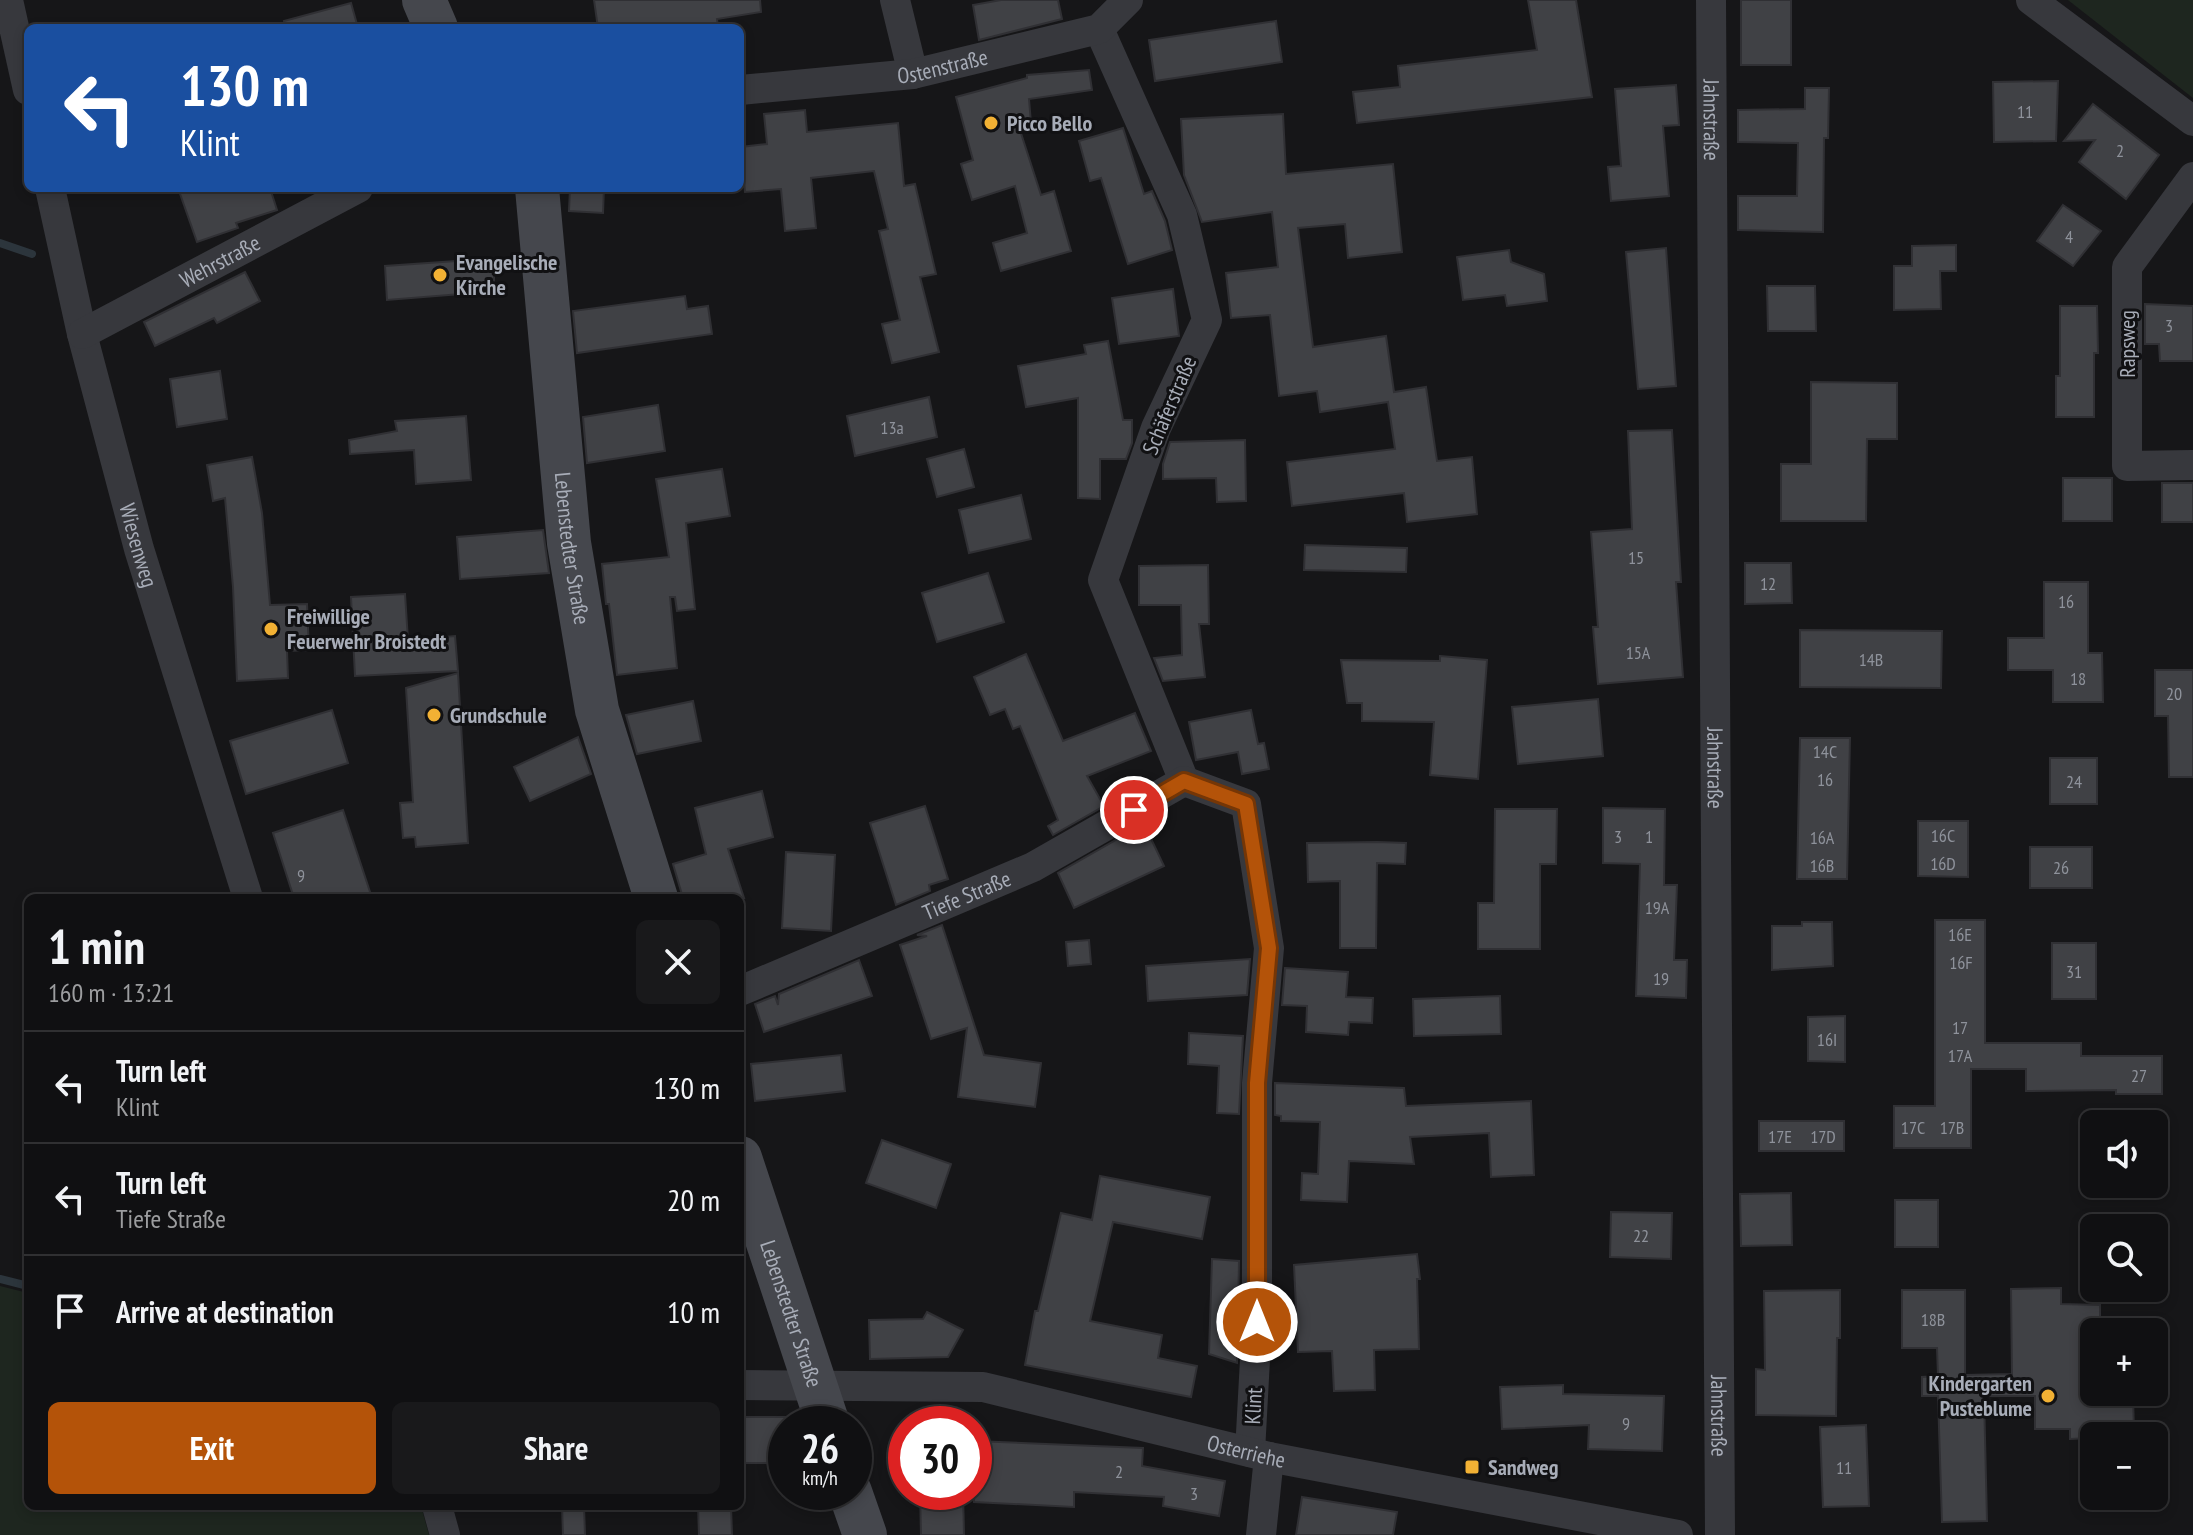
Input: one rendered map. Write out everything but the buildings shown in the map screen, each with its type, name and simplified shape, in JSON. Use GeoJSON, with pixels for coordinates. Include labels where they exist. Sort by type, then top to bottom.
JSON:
{"type":"FeatureCollection","features":[{"type":"Feature","properties":{"kind":"street"},"geometry":{"type":"LineString","coordinates":[[8,0],[24,72]]}},
{"type":"Feature","properties":{"kind":"street"},"geometry":{"type":"LineString","coordinates":[[424,0],[434,24]]}},
{"type":"Feature","properties":{"kind":"street"},"geometry":{"type":"LineString","coordinates":[[895,0],[913,74]]}},
{"type":"Feature","properties":{"kind":"street"},"geometry":{"type":"LineString","coordinates":[[1099,29],[1128,0]]}},
{"type":"Feature","properties":{"kind":"street","name":"Jahnstraße"},"geometry":{"type":"LineString","coordinates":[[1711,0],[1720,1535]]}},
{"type":"Feature","properties":{"kind":"street"},"geometry":{"type":"LineString","coordinates":[[2031,0],[2193,121]]}},
{"type":"Feature","properties":{"kind":"street","name":"Ostenstraße"},"geometry":{"type":"LineString","coordinates":[[744,90],[913,74],[1099,29]]}},
{"type":"Feature","properties":{"kind":"street","name":"Schäferstraße"},"geometry":{"type":"LineString","coordinates":[[1099,29],[1182,215],[1207,320],[1156,428],[1103,580],[1184,781]]}},
{"type":"Feature","properties":{"kind":"street","name":"Rapsweg"},"geometry":{"type":"LineString","coordinates":[[2193,177],[2127,267],[2127,466],[2193,465]]}},
{"type":"Feature","properties":{"kind":"street","name":"Wiesenweg"},"geometry":{"type":"LineString","coordinates":[[51,192],[82,334],[139,549],[247,894]]}},
{"type":"Feature","properties":{"kind":"street","name":"Wehrstraße"},"geometry":{"type":"LineString","coordinates":[[82,334],[350,192]]}},
{"type":"Feature","properties":{"kind":"street","name":"Lebenstedter Straße"},"geometry":{"type":"LineString","coordinates":[[537,192],[569,543],[597,710],[655,894]]}},
{"type":"Feature","properties":{"kind":"street","name":"Tiefe Straße"},"geometry":{"type":"LineString","coordinates":[[744,989],[1033,867],[1184,781]]}},
{"type":"Feature","properties":{"kind":"street","name":"Klint"},"geometry":{"type":"LineString","coordinates":[[1184,781],[1246,804],[1269,948],[1257,1083],[1260,1455]]}},
{"type":"Feature","properties":{"kind":"street","name":"Lebenstedter Straße"},"geometry":{"type":"LineString","coordinates":[[744,1170],[822,1405]]}},
{"type":"Feature","properties":{"kind":"street","name":"Osterriehe"},"geometry":{"type":"LineString","coordinates":[[744,1386],[822,1405],[983,1387],[1260,1455],[1678,1535]]}},
{"type":"Feature","properties":{"kind":"street"},"geometry":{"type":"LineString","coordinates":[[1260,1455],[1261,1535]]}},
{"type":"Feature","properties":{"kind":"street"},"geometry":{"type":"LineString","coordinates":[[438,1510],[445,1535]]}},
{"type":"Feature","properties":{"kind":"street"},"geometry":{"type":"LineString","coordinates":[[856,1510],[865,1535]]}},
{"type":"Feature","properties":{"kind":"shaded area"},"geometry":{"type":"Polygon","coordinates":[[[2068,0],[2193,0],[2193,98],[2068,0]]]}},
{"type":"Feature","properties":{"kind":"shaded area"},"geometry":{"type":"Polygon","coordinates":[[[0,1286],[24,1292],[24,1510],[422,1510],[429,1535],[0,1535],[0,1286]]]}},
{"type":"Feature","properties":{"kind":"waterway"},"geometry":{"type":"LineString","coordinates":[[0,243],[32,254]]}},
{"type":"Feature","properties":{"kind":"waterway"},"geometry":{"type":"LineString","coordinates":[[0,1279],[24,1285]]}},
{"type":"Feature","properties":{"kind":"place","name":"Picco Bello"},"geometry":{"type":"Point","coordinates":[991,123]}},
{"type":"Feature","properties":{"kind":"place","name":"Evangelische Kirche"},"geometry":{"type":"Point","coordinates":[440,275]}},
{"type":"Feature","properties":{"kind":"place","name":"Freiwillige Feuerwehr Broistedt"},"geometry":{"type":"Point","coordinates":[271,629]}},
{"type":"Feature","properties":{"kind":"place","name":"Grundschule"},"geometry":{"type":"Point","coordinates":[434,715]}},
{"type":"Feature","properties":{"kind":"place","name":"Kindergarten Pusteblume"},"geometry":{"type":"Point","coordinates":[2048,1396]}},
{"type":"Feature","properties":{"kind":"place","name":"Sandweg"},"geometry":{"type":"Point","coordinates":[1472,1467]}},
{"type":"Feature","properties":{"kind":"route"},"geometry":{"type":"LineString","coordinates":[[1134,810],[1184,781],[1246,804],[1269,948],[1257,1083],[1257,1322]]}}]}
